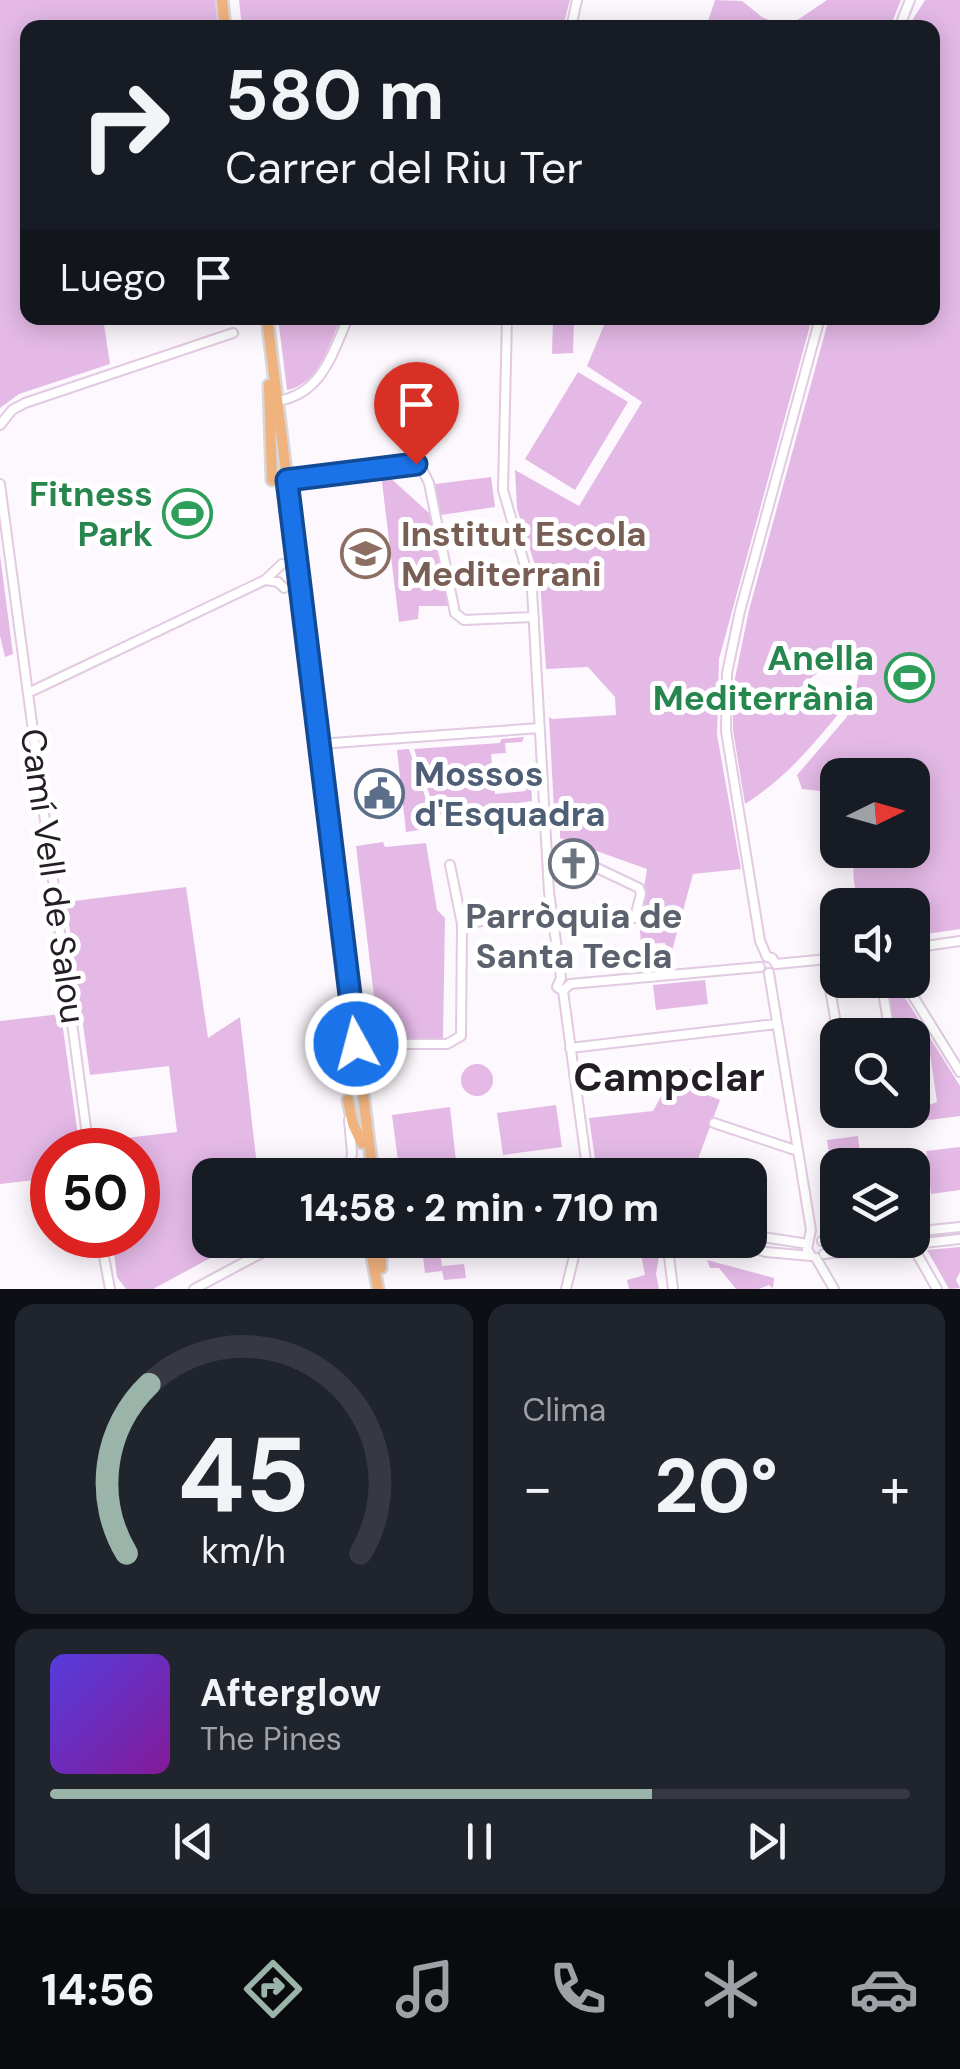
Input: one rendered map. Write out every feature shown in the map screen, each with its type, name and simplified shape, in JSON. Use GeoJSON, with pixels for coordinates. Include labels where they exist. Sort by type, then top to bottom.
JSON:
{"type":"FeatureCollection","features":[{"type":"Feature","properties":{"kind":"main road"},"geometry":{"type":"LineString","coordinates":[[265,325],[362,1158]]}},
{"type":"Feature","properties":{"kind":"main road"},"geometry":{"type":"LineString","coordinates":[[266,325],[371,1158]]}},
{"type":"Feature","properties":{"kind":"main road"},"geometry":{"type":"LineString","coordinates":[[270,379],[272,480]]}},
{"type":"Feature","properties":{"kind":"main road"},"geometry":{"type":"LineString","coordinates":[[348,1100],[362,1143]]}},
{"type":"Feature","properties":{"kind":"main road"},"geometry":{"type":"LineString","coordinates":[[373,1258],[381,1289]]}},
{"type":"Feature","properties":{"kind":"main road"},"geometry":{"type":"LineString","coordinates":[[380,1258],[381,1289]]}},
{"type":"Feature","properties":{"kind":"street"},"geometry":{"type":"LineString","coordinates":[[277,401],[303,394],[319,379],[345,325]]}},
{"type":"Feature","properties":{"kind":"street"},"geometry":{"type":"LineString","coordinates":[[507,325],[502,490],[528,570],[534,618],[551,911],[561,978],[556,984],[566,988],[760,967],[768,973],[811,1230],[822,1269],[834,1289]]}},
{"type":"Feature","properties":{"kind":"street"},"geometry":{"type":"LineString","coordinates":[[766,957],[726,730],[727,673],[740,611],[818,325]]}},
{"type":"Feature","properties":{"kind":"street"},"geometry":{"type":"LineString","coordinates":[[0,425],[12,410],[25,403],[232,333]]}},
{"type":"Feature","properties":{"kind":"street"},"geometry":{"type":"LineString","coordinates":[[287,480],[420,465],[429,483],[455,613],[464,620],[534,618]]}},
{"type":"Feature","properties":{"kind":"street","name":"Camí Vell de Salou"},"geometry":{"type":"LineString","coordinates":[[0,484],[86,1128]]}},
{"type":"Feature","properties":{"kind":"street"},"geometry":{"type":"LineString","coordinates":[[28,693],[266,580],[282,564]]}},
{"type":"Feature","properties":{"kind":"street"},"geometry":{"type":"LineString","coordinates":[[266,580],[278,582],[284,588]]}},
{"type":"Feature","properties":{"kind":"street"},"geometry":{"type":"LineString","coordinates":[[319,744],[540,728]]}},
{"type":"Feature","properties":{"kind":"street"},"geometry":{"type":"LineString","coordinates":[[356,1044],[447,1044],[458,1040],[463,1025],[462,924],[450,865]]}},
{"type":"Feature","properties":{"kind":"street"},"geometry":{"type":"LineString","coordinates":[[553,927],[635,918],[639,888],[597,868]]}},
{"type":"Feature","properties":{"kind":"street"},"geometry":{"type":"LineString","coordinates":[[462,924],[551,911]]}},
{"type":"Feature","properties":{"kind":"street"},"geometry":{"type":"LineString","coordinates":[[930,945],[960,941]]}},
{"type":"Feature","properties":{"kind":"street"},"geometry":{"type":"LineString","coordinates":[[760,967],[766,957],[776,964]]}},
{"type":"Feature","properties":{"kind":"street"},"geometry":{"type":"LineString","coordinates":[[768,973],[776,964],[820,960]]}},
{"type":"Feature","properties":{"kind":"street"},"geometry":{"type":"LineString","coordinates":[[566,988],[586,1158]]}},
{"type":"Feature","properties":{"kind":"street"},"geometry":{"type":"LineString","coordinates":[[914,998],[960,1072]]}},
{"type":"Feature","properties":{"kind":"street"},"geometry":{"type":"LineString","coordinates":[[570,1048],[776,1024]]}},
{"type":"Feature","properties":{"kind":"street"},"geometry":{"type":"LineString","coordinates":[[348,1100],[351,1158]]}},
{"type":"Feature","properties":{"kind":"street"},"geometry":{"type":"LineString","coordinates":[[714,1122],[798,1151]]}},
{"type":"Feature","properties":{"kind":"street"},"geometry":{"type":"LineString","coordinates":[[930,1230],[960,1227]]}},
{"type":"Feature","properties":{"kind":"street"},"geometry":{"type":"LineString","coordinates":[[767,1236],[820,1242]]}},
{"type":"Feature","properties":{"kind":"street"},"geometry":{"type":"LineString","coordinates":[[930,1242],[960,1239]]}},
{"type":"Feature","properties":{"kind":"street"},"geometry":{"type":"LineString","coordinates":[[767,1252],[818,1256],[826,1248],[815,1242]]}},
{"type":"Feature","properties":{"kind":"street"},"geometry":{"type":"LineString","coordinates":[[105,1258],[111,1287]]}},
{"type":"Feature","properties":{"kind":"street"},"geometry":{"type":"LineString","coordinates":[[194,1289],[252,1258]]}},
{"type":"Feature","properties":{"kind":"street"},"geometry":{"type":"LineString","coordinates":[[566,1289],[574,1258]]}},
{"type":"Feature","properties":{"kind":"street"},"geometry":{"type":"LineString","coordinates":[[669,1258],[673,1289]]}},
{"type":"Feature","properties":{"kind":"street"},"geometry":{"type":"LineString","coordinates":[[920,1258],[937,1289]]}},
{"type":"Feature","properties":{"kind":"shaded area"},"geometry":{"type":"Polygon","coordinates":[[[0,0],[217,0],[221,20],[20,20],[20,325],[104,325],[110,364],[19,394],[0,408],[0,0]]]}},
{"type":"Feature","properties":{"kind":"shaded area"},"geometry":{"type":"Polygon","coordinates":[[[239,0],[570,0],[565,20],[241,20],[239,0]]]}},
{"type":"Feature","properties":{"kind":"shaded area"},"geometry":{"type":"Polygon","coordinates":[[[715,0],[742,1],[769,20],[708,20],[715,0]]]}},
{"type":"Feature","properties":{"kind":"shaded area"},"geometry":{"type":"Polygon","coordinates":[[[827,0],[901,0],[893,20],[797,20],[827,0]]]}},
{"type":"Feature","properties":{"kind":"shaded area"},"geometry":{"type":"Polygon","coordinates":[[[925,0],[960,0],[960,929],[930,933],[930,888],[856,888],[853,872],[853,868],[930,868],[930,758],[820,758],[820,791],[802,789],[797,775],[846,718],[853,704],[863,652],[840,653],[795,692],[821,705],[842,706],[841,711],[785,773],[745,804],[733,730],[733,688],[749,610],[827,325],[940,325],[940,20],[912,20],[925,0]]]}},
{"type":"Feature","properties":{"kind":"shaded area"},"geometry":{"type":"Polygon","coordinates":[[[279,325],[338,325],[308,380],[287,390],[279,325]]]}},
{"type":"Feature","properties":{"kind":"shaded area"},"geometry":{"type":"Polygon","coordinates":[[[553,325],[574,325],[573,353],[552,354],[553,325]]]}},
{"type":"Feature","properties":{"kind":"shaded area"},"geometry":{"type":"Polygon","coordinates":[[[604,325],[810,325],[719,659],[717,735],[741,869],[693,874],[669,962],[665,943],[641,944],[639,918],[647,869],[560,838],[560,829],[555,828],[549,717],[616,715],[615,697],[588,667],[546,669],[540,581],[517,509],[515,470],[579,506],[642,402],[587,366],[604,325]]]}},
{"type":"Feature","properties":{"kind":"shaded area"},"geometry":{"type":"Polygon","coordinates":[[[578,372],[628,402],[575,490],[525,459],[578,372]]]}},
{"type":"Feature","properties":{"kind":"shaded area"},"geometry":{"type":"Polygon","coordinates":[[[381,474],[386,474],[429,513],[450,606],[419,606],[418,619],[399,622],[381,474]]]}},
{"type":"Feature","properties":{"kind":"shaded area"},"geometry":{"type":"Polygon","coordinates":[[[491,477],[495,507],[441,515],[435,484],[491,477]]]}},
{"type":"Feature","properties":{"kind":"shaded area"},"geometry":{"type":"Polygon","coordinates":[[[0,555],[13,654],[5,657],[0,636],[0,555]]]}},
{"type":"Feature","properties":{"kind":"shaded area"},"geometry":{"type":"Polygon","coordinates":[[[524,737],[522,742],[505,743],[506,753],[491,754],[495,794],[526,791],[525,780],[531,780],[532,801],[436,814],[414,749],[500,743],[501,739],[524,737]]]}},
{"type":"Feature","properties":{"kind":"shaded area"},"geometry":{"type":"Polygon","coordinates":[[[409,749],[434,828],[406,832],[397,750],[409,749]]]}},
{"type":"Feature","properties":{"kind":"shaded area"},"geometry":{"type":"Polygon","coordinates":[[[383,842],[385,847],[426,843],[437,910],[445,918],[443,1038],[379,1038],[356,846],[383,842]]]}},
{"type":"Feature","properties":{"kind":"shaded area"},"geometry":{"type":"Polygon","coordinates":[[[186,887],[208,1038],[240,1017],[256,1158],[192,1158],[192,1258],[211,1258],[153,1289],[126,1289],[117,1277],[115,1258],[160,1258],[160,1134],[177,1132],[169,1066],[90,1075],[66,902],[186,887]]]}},
{"type":"Feature","properties":{"kind":"shaded area"},"geometry":{"type":"Polygon","coordinates":[[[705,980],[708,1004],[656,1010],[653,985],[705,980]]]}},
{"type":"Feature","properties":{"kind":"shaded area"},"geometry":{"type":"Polygon","coordinates":[[[887,998],[905,998],[918,1018],[890,1018],[887,998]]]}},
{"type":"Feature","properties":{"kind":"shaded area"},"geometry":{"type":"Polygon","coordinates":[[[61,1014],[77,1128],[30,1128],[30,1181],[0,1184],[0,1021],[61,1014]]]}},
{"type":"Feature","properties":{"kind":"shaded area"},"geometry":{"type":"Polygon","coordinates":[[[930,1038],[960,1086],[960,1116],[930,1120],[930,1105],[937,1102],[930,1038]]]}},
{"type":"Feature","properties":{"kind":"shaded area"},"geometry":{"type":"Polygon","coordinates":[[[477,1064],[489,1068],[493,1080],[489,1092],[477,1096],[465,1092],[461,1080],[465,1068],[477,1064]]]}},
{"type":"Feature","properties":{"kind":"shaded area"},"geometry":{"type":"Polygon","coordinates":[[[710,1067],[700,1092],[720,1100],[698,1158],[595,1158],[589,1118],[653,1111],[664,1091],[661,1082],[649,1074],[710,1067]]]}},
{"type":"Feature","properties":{"kind":"shaded area"},"geometry":{"type":"Polygon","coordinates":[[[556,1105],[562,1147],[503,1155],[497,1113],[556,1105]]]}},
{"type":"Feature","properties":{"kind":"shaded area"},"geometry":{"type":"Polygon","coordinates":[[[450,1107],[456,1158],[398,1158],[392,1115],[450,1107]]]}},
{"type":"Feature","properties":{"kind":"shaded area"},"geometry":{"type":"Polygon","coordinates":[[[858,1136],[859,1148],[828,1148],[827,1140],[858,1136]]]}},
{"type":"Feature","properties":{"kind":"shaded area"},"geometry":{"type":"Polygon","coordinates":[[[960,1147],[960,1190],[931,1194],[930,1151],[960,1147]]]}},
{"type":"Feature","properties":{"kind":"shaded area"},"geometry":{"type":"Polygon","coordinates":[[[960,1247],[960,1272],[956,1280],[960,1288],[949,1289],[930,1250],[960,1247]]]}},
{"type":"Feature","properties":{"kind":"shaded area"},"geometry":{"type":"Polygon","coordinates":[[[423,1258],[441,1258],[442,1266],[464,1264],[466,1278],[444,1280],[442,1271],[425,1273],[423,1258]]]}},
{"type":"Feature","properties":{"kind":"shaded area"},"geometry":{"type":"Polygon","coordinates":[[[642,1258],[659,1258],[659,1289],[629,1289],[627,1280],[645,1275],[642,1258]]]}},
{"type":"Feature","properties":{"kind":"shaded area"},"geometry":{"type":"Polygon","coordinates":[[[707,1260],[774,1278],[773,1289],[769,1285],[736,1289],[719,1268],[710,1268],[707,1260]]]}},
{"type":"Feature","properties":{"kind":"place","name":"Fitness Park"},"geometry":{"type":"Point","coordinates":[188,514]}},
{"type":"Feature","properties":{"kind":"place","name":"Institut Escola Mediterrani"},"geometry":{"type":"Point","coordinates":[366,554]}},
{"type":"Feature","properties":{"kind":"place","name":"Anella Mediterrània"},"geometry":{"type":"Point","coordinates":[909,678]}},
{"type":"Feature","properties":{"kind":"place","name":"Mossos d'Esquadra"},"geometry":{"type":"Point","coordinates":[379,794]}},
{"type":"Feature","properties":{"kind":"place","name":"Parròquia de Santa Tecla"},"geometry":{"type":"Point","coordinates":[574,864]}},
{"type":"Feature","properties":{"kind":"district","name":"Campclar"},"geometry":{"type":"Point","coordinates":[669,1077]}},
{"type":"Feature","properties":{"kind":"route"},"geometry":{"type":"LineString","coordinates":[[356,1044],[287,480],[416,464]]}}]}
